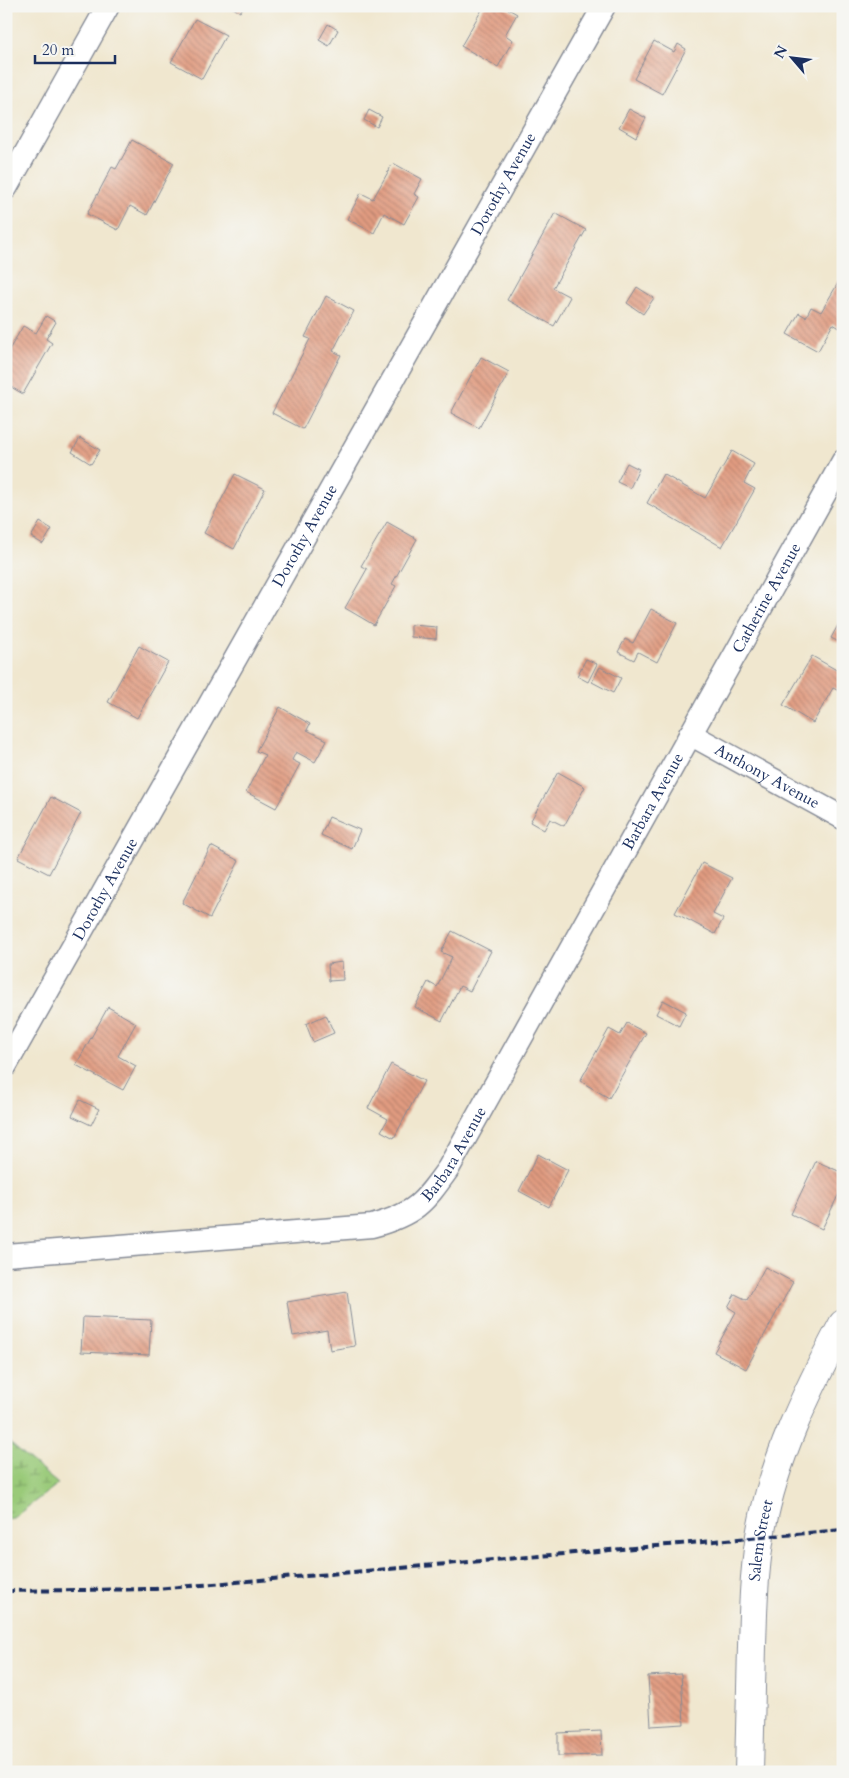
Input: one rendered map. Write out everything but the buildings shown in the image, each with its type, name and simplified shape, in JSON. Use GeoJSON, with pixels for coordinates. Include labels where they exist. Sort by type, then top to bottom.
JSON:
{"type":"FeatureCollection","features":[{"type":"Feature","properties":{"kind":"street"},"geometry":{"type":"LineString","coordinates":[[6,188],[108,6]]}},
{"type":"Feature","properties":{"kind":"street","name":"Dorothy Avenue"},"geometry":{"type":"LineString","coordinates":[[6,1066],[604,6]]}},
{"type":"Feature","properties":{"kind":"street","name":"Catherine Avenue"},"geometry":{"type":"LineString","coordinates":[[690,734],[843,461]]}},
{"type":"Feature","properties":{"kind":"street","name":"Anthony Avenue"},"geometry":{"type":"LineString","coordinates":[[690,734],[843,818]]}},
{"type":"Feature","properties":{"kind":"street","name":"Barbara Avenue"},"geometry":{"type":"LineString","coordinates":[[6,1255],[372,1226],[403,1216],[420,1205],[448,1169],[690,734]]}},
{"type":"Feature","properties":{"kind":"street","name":"Salem Street"},"geometry":{"type":"LineString","coordinates":[[748,1772],[753,1605],[763,1522],[770,1492],[796,1418],[816,1373],[843,1324]]}},
{"type":"Feature","properties":{"kind":"green space"},"geometry":{"type":"Polygon","coordinates":[[[6,1440],[58,1484],[13,1518],[6,1519],[6,1440]]]}},
{"type":"Feature","properties":{"kind":"railway"},"geometry":{"type":"LineString","coordinates":[[6,1591],[155,1589],[843,1530]]}}]}
